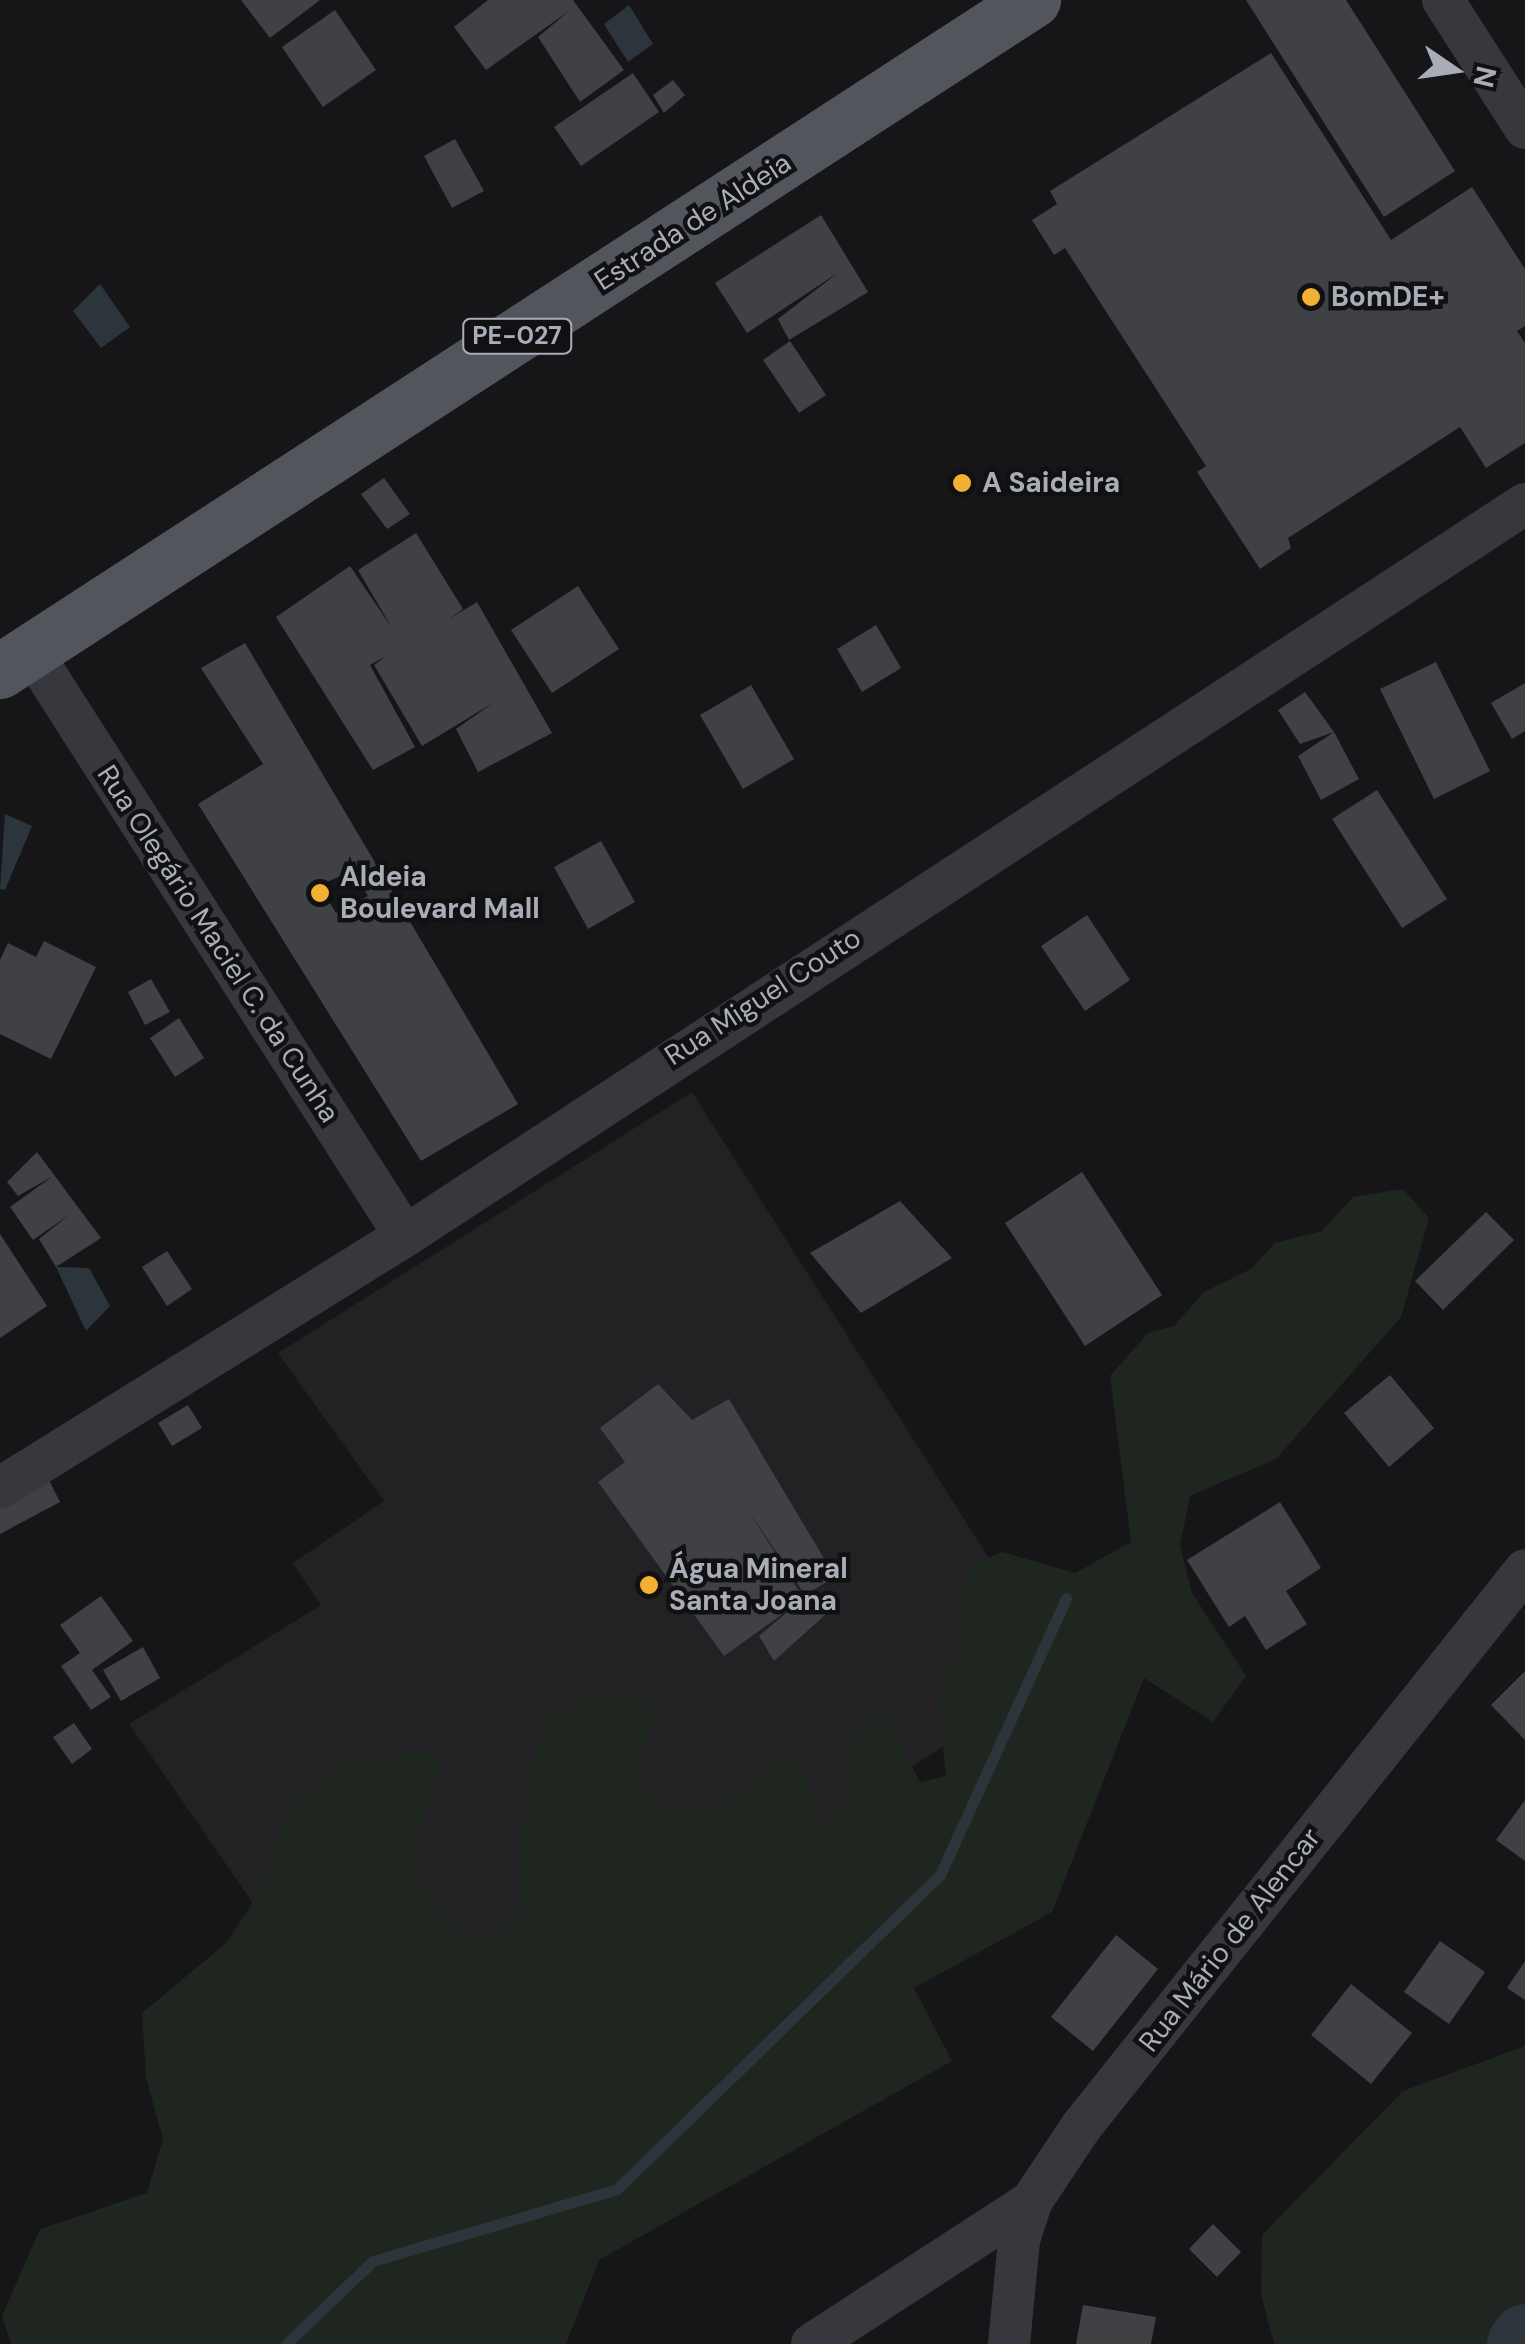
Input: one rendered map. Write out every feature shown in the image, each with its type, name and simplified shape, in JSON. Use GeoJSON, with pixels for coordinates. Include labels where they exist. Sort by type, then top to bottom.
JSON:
{"type":"FeatureCollection","features":[{"type":"Feature","properties":{"kind":"main road","name":"Estrada de Aldeia"},"geometry":{"type":"LineString","coordinates":[[16,661],[1034,0]]}},
{"type":"Feature","properties":{"kind":"street"},"geometry":{"type":"LineString","coordinates":[[1443,0],[1525,128]]}},
{"type":"Feature","properties":{"kind":"street","name":"Rua Miguel Couto"},"geometry":{"type":"LineString","coordinates":[[0,1488],[405,1236],[1525,504]]}},
{"type":"Feature","properties":{"kind":"street","name":"Rua Olegário Maciel C. da Cunha"},"geometry":{"type":"LineString","coordinates":[[16,661],[405,1236]]}},
{"type":"Feature","properties":{"kind":"street","name":"Rua Mário de Alencar"},"geometry":{"type":"LineString","coordinates":[[1009,2344],[1019,2240],[1031,2202],[1082,2127],[1525,1570]]}},
{"type":"Feature","properties":{"kind":"street"},"geometry":{"type":"LineString","coordinates":[[812,2344],[1031,2202]]}},
{"type":"Feature","properties":{"kind":"shaded area"},"geometry":{"type":"Polygon","coordinates":[[[629,5],[653,44],[628,62],[604,24],[629,5]]]}},
{"type":"Feature","properties":{"kind":"shaded area"},"geometry":{"type":"Polygon","coordinates":[[[100,284],[130,327],[101,348],[73,311],[100,284]]]}},
{"type":"Feature","properties":{"kind":"shaded area"},"geometry":{"type":"Polygon","coordinates":[[[5,814],[32,826],[5,890],[0,889],[5,814]]]}},
{"type":"Feature","properties":{"kind":"shaded area","name":"Água Mineral Santa Joana"},"geometry":{"type":"Polygon","coordinates":[[[692,1092],[994,1566],[957,1737],[397,2111],[129,1724],[321,1605],[293,1563],[384,1501],[278,1353],[692,1092]]]}},
{"type":"Feature","properties":{"kind":"shaded area"},"geometry":{"type":"Polygon","coordinates":[[[1403,1189],[1429,1218],[1401,1317],[1276,1459],[1190,1496],[1180,1545],[1192,1593],[1246,1676],[1213,1722],[1144,1678],[1052,1912],[914,1988],[952,2061],[599,2260],[566,2344],[11,2344],[2,2316],[40,2229],[147,2193],[163,2139],[146,2078],[142,2013],[225,1944],[251,1906],[292,1803],[342,1762],[431,1751],[444,1769],[418,1827],[414,1877],[455,1927],[497,1938],[519,1913],[518,1847],[534,1752],[546,1720],[586,1696],[641,1691],[659,1714],[641,1749],[636,1783],[665,1811],[706,1811],[744,1790],[781,1753],[806,1774],[817,1826],[853,1803],[843,1766],[852,1734],[884,1713],[920,1782],[946,1776],[937,1690],[957,1651],[963,1591],[975,1563],[1002,1552],[1075,1573],[1131,1542],[1110,1376],[1148,1333],[1174,1326],[1204,1292],[1251,1269],[1275,1243],[1322,1231],[1353,1197],[1403,1189]]]}},
{"type":"Feature","properties":{"kind":"shaded area"},"geometry":{"type":"Polygon","coordinates":[[[56,1267],[89,1268],[110,1306],[86,1331],[56,1267]]]}},
{"type":"Feature","properties":{"kind":"shaded area"},"geometry":{"type":"Polygon","coordinates":[[[1525,2046],[1525,2344],[1274,2344],[1261,2294],[1262,2235],[1403,2091],[1525,2046]]]}},
{"type":"Feature","properties":{"kind":"building"},"geometry":{"type":"Polygon","coordinates":[[[241,0],[320,0],[270,38],[241,0]]]}},
{"type":"Feature","properties":{"kind":"building"},"geometry":{"type":"Polygon","coordinates":[[[488,0],[573,0],[624,70],[580,102],[538,37],[569,11],[486,70],[454,27],[488,0]]]}},
{"type":"Feature","properties":{"kind":"building"},"geometry":{"type":"Polygon","coordinates":[[[1246,0],[1346,0],[1455,171],[1384,217],[1246,0]]]}},
{"type":"Feature","properties":{"kind":"building"},"geometry":{"type":"Polygon","coordinates":[[[335,10],[376,70],[323,107],[282,47],[335,10]]]}},
{"type":"Feature","properties":{"kind":"building","name":"BomDE+"},"geometry":{"type":"Polygon","coordinates":[[[1271,53],[1391,240],[1472,187],[1525,269],[1525,326],[1517,331],[1525,343],[1525,443],[1486,468],[1460,427],[1288,538],[1291,548],[1260,569],[1197,472],[1206,466],[1065,248],[1054,255],[1032,220],[1057,204],[1050,191],[1271,53]]]}},
{"type":"Feature","properties":{"kind":"building"},"geometry":{"type":"Polygon","coordinates":[[[633,73],[659,112],[581,166],[554,127],[633,73]]]}},
{"type":"Feature","properties":{"kind":"building"},"geometry":{"type":"Polygon","coordinates":[[[673,80],[685,95],[664,113],[653,95],[673,80]]]}},
{"type":"Feature","properties":{"kind":"building"},"geometry":{"type":"Polygon","coordinates":[[[455,139],[484,191],[452,208],[424,156],[455,139]]]}},
{"type":"Feature","properties":{"kind":"building"},"geometry":{"type":"Polygon","coordinates":[[[821,215],[868,292],[789,340],[778,319],[839,272],[747,333],[715,283],[821,215]]]}},
{"type":"Feature","properties":{"kind":"building"},"geometry":{"type":"Polygon","coordinates":[[[790,341],[826,395],[799,413],[763,360],[790,341]]]}},
{"type":"Feature","properties":{"kind":"building"},"geometry":{"type":"Polygon","coordinates":[[[384,478],[410,514],[387,529],[361,494],[384,478]]]}},
{"type":"Feature","properties":{"kind":"building"},"geometry":{"type":"Polygon","coordinates":[[[416,533],[463,609],[449,619],[477,602],[552,733],[478,772],[456,729],[493,703],[422,746],[374,665],[386,656],[370,665],[415,747],[373,770],[276,617],[350,566],[392,628],[358,570],[416,533]]]}},
{"type":"Feature","properties":{"kind":"building"},"geometry":{"type":"Polygon","coordinates":[[[578,586],[619,649],[552,693],[511,630],[578,586]]]}},
{"type":"Feature","properties":{"kind":"building"},"geometry":{"type":"Polygon","coordinates":[[[876,625],[901,668],[862,692],[837,649],[876,625]]]}},
{"type":"Feature","properties":{"kind":"building"},"geometry":{"type":"Polygon","coordinates":[[[245,643],[518,1104],[421,1161],[198,804],[263,764],[201,668],[245,643]],[[353,871],[319,885],[336,913],[368,896],[353,871]]]}},
{"type":"Feature","properties":{"kind":"building"},"geometry":{"type":"Polygon","coordinates":[[[1436,662],[1490,771],[1434,799],[1380,689],[1436,662]]]}},
{"type":"Feature","properties":{"kind":"building"},"geometry":{"type":"Polygon","coordinates":[[[1525,683],[1525,731],[1512,739],[1491,703],[1525,683]]]}},
{"type":"Feature","properties":{"kind":"building"},"geometry":{"type":"Polygon","coordinates":[[[751,685],[794,759],[743,789],[700,715],[751,685]]]}},
{"type":"Feature","properties":{"kind":"building"},"geometry":{"type":"Polygon","coordinates":[[[1305,692],[1334,732],[1300,744],[1278,710],[1305,692]]]}},
{"type":"Feature","properties":{"kind":"building"},"geometry":{"type":"Polygon","coordinates":[[[1334,732],[1359,779],[1321,800],[1298,756],[1334,732]]]}},
{"type":"Feature","properties":{"kind":"building"},"geometry":{"type":"Polygon","coordinates":[[[1377,790],[1447,899],[1402,928],[1332,819],[1377,790]]]}},
{"type":"Feature","properties":{"kind":"building"},"geometry":{"type":"Polygon","coordinates":[[[601,841],[635,902],[588,929],[554,867],[601,841]]]}},
{"type":"Feature","properties":{"kind":"building"},"geometry":{"type":"Polygon","coordinates":[[[1087,915],[1130,980],[1085,1011],[1041,946],[1087,915]]]}},
{"type":"Feature","properties":{"kind":"building"},"geometry":{"type":"Polygon","coordinates":[[[44,941],[96,967],[51,1059],[0,1034],[0,960],[8,943],[36,957],[44,941]]]}},
{"type":"Feature","properties":{"kind":"building"},"geometry":{"type":"Polygon","coordinates":[[[151,979],[170,1012],[145,1025],[128,992],[151,979]]]}},
{"type":"Feature","properties":{"kind":"building"},"geometry":{"type":"Polygon","coordinates":[[[179,1018],[204,1058],[175,1077],[150,1038],[179,1018]]]}},
{"type":"Feature","properties":{"kind":"building"},"geometry":{"type":"Polygon","coordinates":[[[37,1152],[101,1238],[56,1267],[39,1239],[69,1215],[33,1240],[10,1207],[53,1176],[18,1196],[7,1182],[37,1152]]]}},
{"type":"Feature","properties":{"kind":"building"},"geometry":{"type":"Polygon","coordinates":[[[1082,1172],[1162,1295],[1085,1346],[1005,1223],[1082,1172]]]}},
{"type":"Feature","properties":{"kind":"building"},"geometry":{"type":"Polygon","coordinates":[[[900,1201],[952,1258],[861,1313],[810,1253],[900,1201]]]}},
{"type":"Feature","properties":{"kind":"building"},"geometry":{"type":"Polygon","coordinates":[[[1486,1212],[1514,1240],[1443,1310],[1415,1281],[1486,1212]]]}},
{"type":"Feature","properties":{"kind":"building"},"geometry":{"type":"Polygon","coordinates":[[[0,1234],[47,1306],[0,1338],[0,1234]]]}},
{"type":"Feature","properties":{"kind":"building"},"geometry":{"type":"Polygon","coordinates":[[[167,1251],[192,1289],[167,1306],[142,1267],[167,1251]]]}},
{"type":"Feature","properties":{"kind":"building"},"geometry":{"type":"Polygon","coordinates":[[[1390,1375],[1434,1428],[1389,1467],[1344,1413],[1390,1375]]]}},
{"type":"Feature","properties":{"kind":"building"},"geometry":{"type":"Polygon","coordinates":[[[658,1384],[692,1420],[729,1399],[835,1577],[805,1595],[748,1510],[804,1599],[825,1615],[774,1661],[759,1636],[798,1603],[724,1656],[598,1482],[625,1462],[600,1428],[658,1384]]]}},
{"type":"Feature","properties":{"kind":"building"},"geometry":{"type":"Polygon","coordinates":[[[188,1405],[202,1428],[172,1446],[158,1423],[188,1405]]]}},
{"type":"Feature","properties":{"kind":"building"},"geometry":{"type":"Polygon","coordinates":[[[49,1480],[60,1502],[0,1534],[0,1506],[49,1480]]]}},
{"type":"Feature","properties":{"kind":"building"},"geometry":{"type":"Polygon","coordinates":[[[1280,1502],[1321,1568],[1286,1591],[1307,1624],[1266,1650],[1245,1616],[1229,1627],[1187,1560],[1280,1502]]]}},
{"type":"Feature","properties":{"kind":"building"},"geometry":{"type":"Polygon","coordinates":[[[101,1596],[133,1641],[92,1670],[111,1697],[91,1710],[61,1666],[80,1653],[60,1625],[101,1596]]]}},
{"type":"Feature","properties":{"kind":"building"},"geometry":{"type":"Polygon","coordinates":[[[143,1647],[160,1678],[121,1701],[103,1670],[143,1647]]]}},
{"type":"Feature","properties":{"kind":"building"},"geometry":{"type":"Polygon","coordinates":[[[1525,1671],[1525,1740],[1491,1705],[1525,1671]]]}},
{"type":"Feature","properties":{"kind":"building"},"geometry":{"type":"Polygon","coordinates":[[[74,1723],[92,1749],[72,1764],[53,1737],[74,1723]]]}},
{"type":"Feature","properties":{"kind":"building"},"geometry":{"type":"Polygon","coordinates":[[[1525,1800],[1525,1861],[1496,1840],[1525,1800]]]}},
{"type":"Feature","properties":{"kind":"building"},"geometry":{"type":"Polygon","coordinates":[[[1116,1935],[1158,1969],[1093,2051],[1051,2017],[1116,1935]]]}},
{"type":"Feature","properties":{"kind":"building"},"geometry":{"type":"Polygon","coordinates":[[[1440,1941],[1485,1972],[1449,2024],[1404,1992],[1440,1941]]]}},
{"type":"Feature","properties":{"kind":"building"},"geometry":{"type":"Polygon","coordinates":[[[1525,1961],[1525,2000],[1507,1988],[1525,1961]]]}},
{"type":"Feature","properties":{"kind":"building"},"geometry":{"type":"Polygon","coordinates":[[[1351,1984],[1412,2033],[1371,2084],[1311,2035],[1351,1984]]]}},
{"type":"Feature","properties":{"kind":"building"},"geometry":{"type":"Polygon","coordinates":[[[1213,2224],[1241,2252],[1217,2277],[1189,2249],[1213,2224]]]}},
{"type":"Feature","properties":{"kind":"building"},"geometry":{"type":"Polygon","coordinates":[[[1083,2305],[1156,2317],[1151,2344],[1076,2344],[1083,2305]]]}},
{"type":"Feature","properties":{"kind":"waterway"},"geometry":{"type":"LineString","coordinates":[[286,2344],[373,2261],[617,2189],[940,1875],[1066,1598]]}},
{"type":"Feature","properties":{"kind":"waterway"},"geometry":{"type":"LineString","coordinates":[[1521,2344],[1525,2338]]}},
{"type":"Feature","properties":{"kind":"place","name":"BomDE+"},"geometry":{"type":"Point","coordinates":[1311,297]}},
{"type":"Feature","properties":{"kind":"place","name":"A Saideira"},"geometry":{"type":"Point","coordinates":[962,483]}},
{"type":"Feature","properties":{"kind":"place","name":"Aldeia Boulevard Mall"},"geometry":{"type":"Point","coordinates":[320,893]}},
{"type":"Feature","properties":{"kind":"place","name":"Água Mineral Santa Joana"},"geometry":{"type":"Point","coordinates":[649,1585]}}]}
